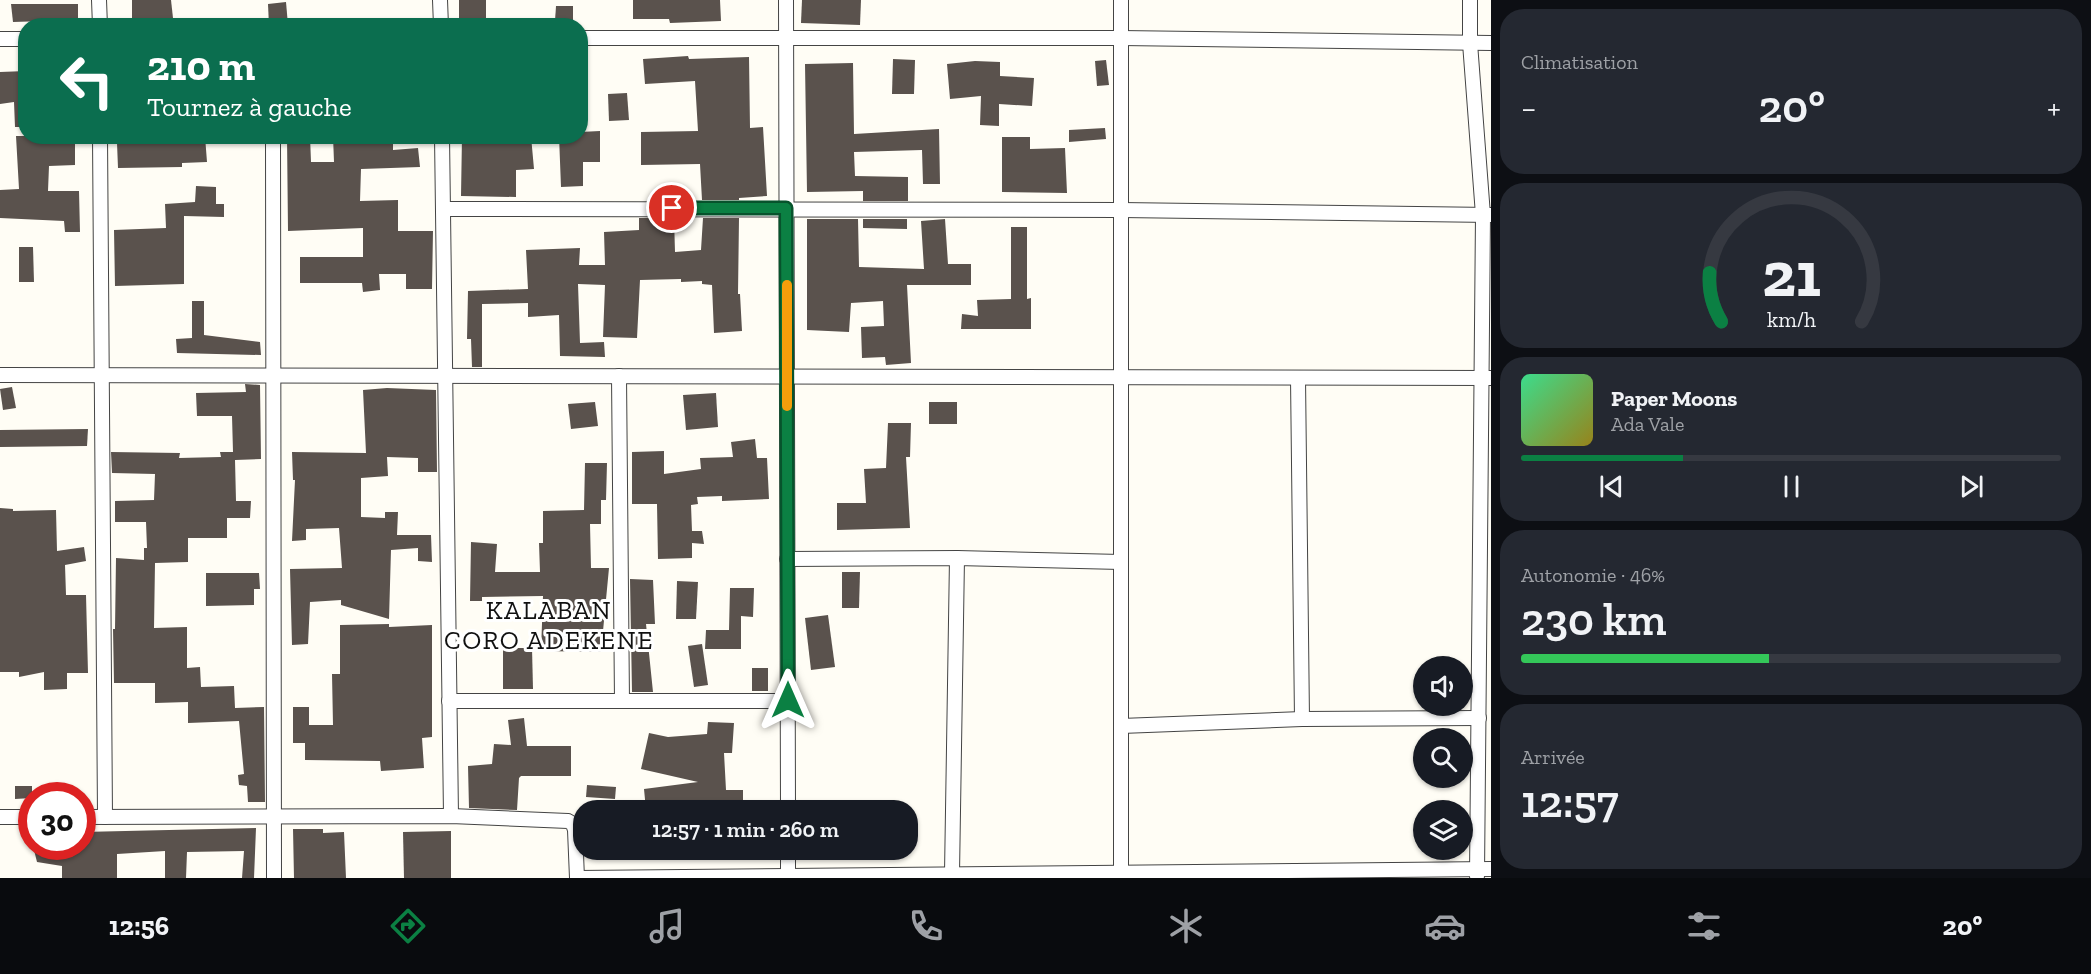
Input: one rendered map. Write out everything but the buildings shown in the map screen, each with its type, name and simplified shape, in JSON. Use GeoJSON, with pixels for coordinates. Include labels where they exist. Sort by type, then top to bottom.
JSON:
{"type":"FeatureCollection","features":[{"type":"Feature","properties":{"kind":"street"},"geometry":{"type":"LineString","coordinates":[[99,0],[99,18]]}},
{"type":"Feature","properties":{"kind":"street"},"geometry":{"type":"LineString","coordinates":[[440,0],[441,18]]}},
{"type":"Feature","properties":{"kind":"street"},"geometry":{"type":"LineString","coordinates":[[786,0],[788,800]]}},
{"type":"Feature","properties":{"kind":"street"},"geometry":{"type":"LineString","coordinates":[[1121,0],[1121,875]]}},
{"type":"Feature","properties":{"kind":"street"},"geometry":{"type":"LineString","coordinates":[[96,817],[451,816],[568,821],[573,824],[575,830],[577,878],[1482,872],[1479,718],[1486,557],[1487,215],[1470,43],[1470,0]]}},
{"type":"Feature","properties":{"kind":"street"},"geometry":{"type":"LineString","coordinates":[[588,38],[1121,38],[1491,43]]}},
{"type":"Feature","properties":{"kind":"street"},"geometry":{"type":"LineString","coordinates":[[0,39],[18,39]]}},
{"type":"Feature","properties":{"kind":"street"},"geometry":{"type":"LineString","coordinates":[[100,144],[105,817]]}},
{"type":"Feature","properties":{"kind":"street"},"geometry":{"type":"LineString","coordinates":[[273,144],[274,878]]}},
{"type":"Feature","properties":{"kind":"street"},"geometry":{"type":"LineString","coordinates":[[442,144],[451,816]]}},
{"type":"Feature","properties":{"kind":"street"},"geometry":{"type":"LineString","coordinates":[[443,209],[786,208],[1487,215]]}},
{"type":"Feature","properties":{"kind":"street"},"geometry":{"type":"LineString","coordinates":[[0,375],[1486,378]]}},
{"type":"Feature","properties":{"kind":"street"},"geometry":{"type":"LineString","coordinates":[[619,376],[622,701]]}},
{"type":"Feature","properties":{"kind":"street"},"geometry":{"type":"LineString","coordinates":[[1298,378],[1302,719]]}},
{"type":"Feature","properties":{"kind":"street"},"geometry":{"type":"LineString","coordinates":[[787,559],[957,558],[1121,562]]}},
{"type":"Feature","properties":{"kind":"street"},"geometry":{"type":"LineString","coordinates":[[952,874],[957,558]]}},
{"type":"Feature","properties":{"kind":"street"},"geometry":{"type":"LineString","coordinates":[[449,701],[788,700]]}},
{"type":"Feature","properties":{"kind":"street"},"geometry":{"type":"LineString","coordinates":[[1121,726],[1302,719],[1479,718]]}},
{"type":"Feature","properties":{"kind":"street"},"geometry":{"type":"LineString","coordinates":[[0,817],[18,817]]}},
{"type":"Feature","properties":{"kind":"street"},"geometry":{"type":"LineString","coordinates":[[788,860],[788,877]]}},
{"type":"Feature","properties":{"kind":"slow traffic"},"geometry":{"type":"LineString","coordinates":[[787,285],[787,406]]}},
{"type":"Feature","properties":{"kind":"district","name":"KALABAN CORO ADEKENE"},"geometry":{"type":"Point","coordinates":[549,625]}},
{"type":"Feature","properties":{"kind":"route"},"geometry":{"type":"LineString","coordinates":[[672,208],[786,208],[788,700]]}}]}
